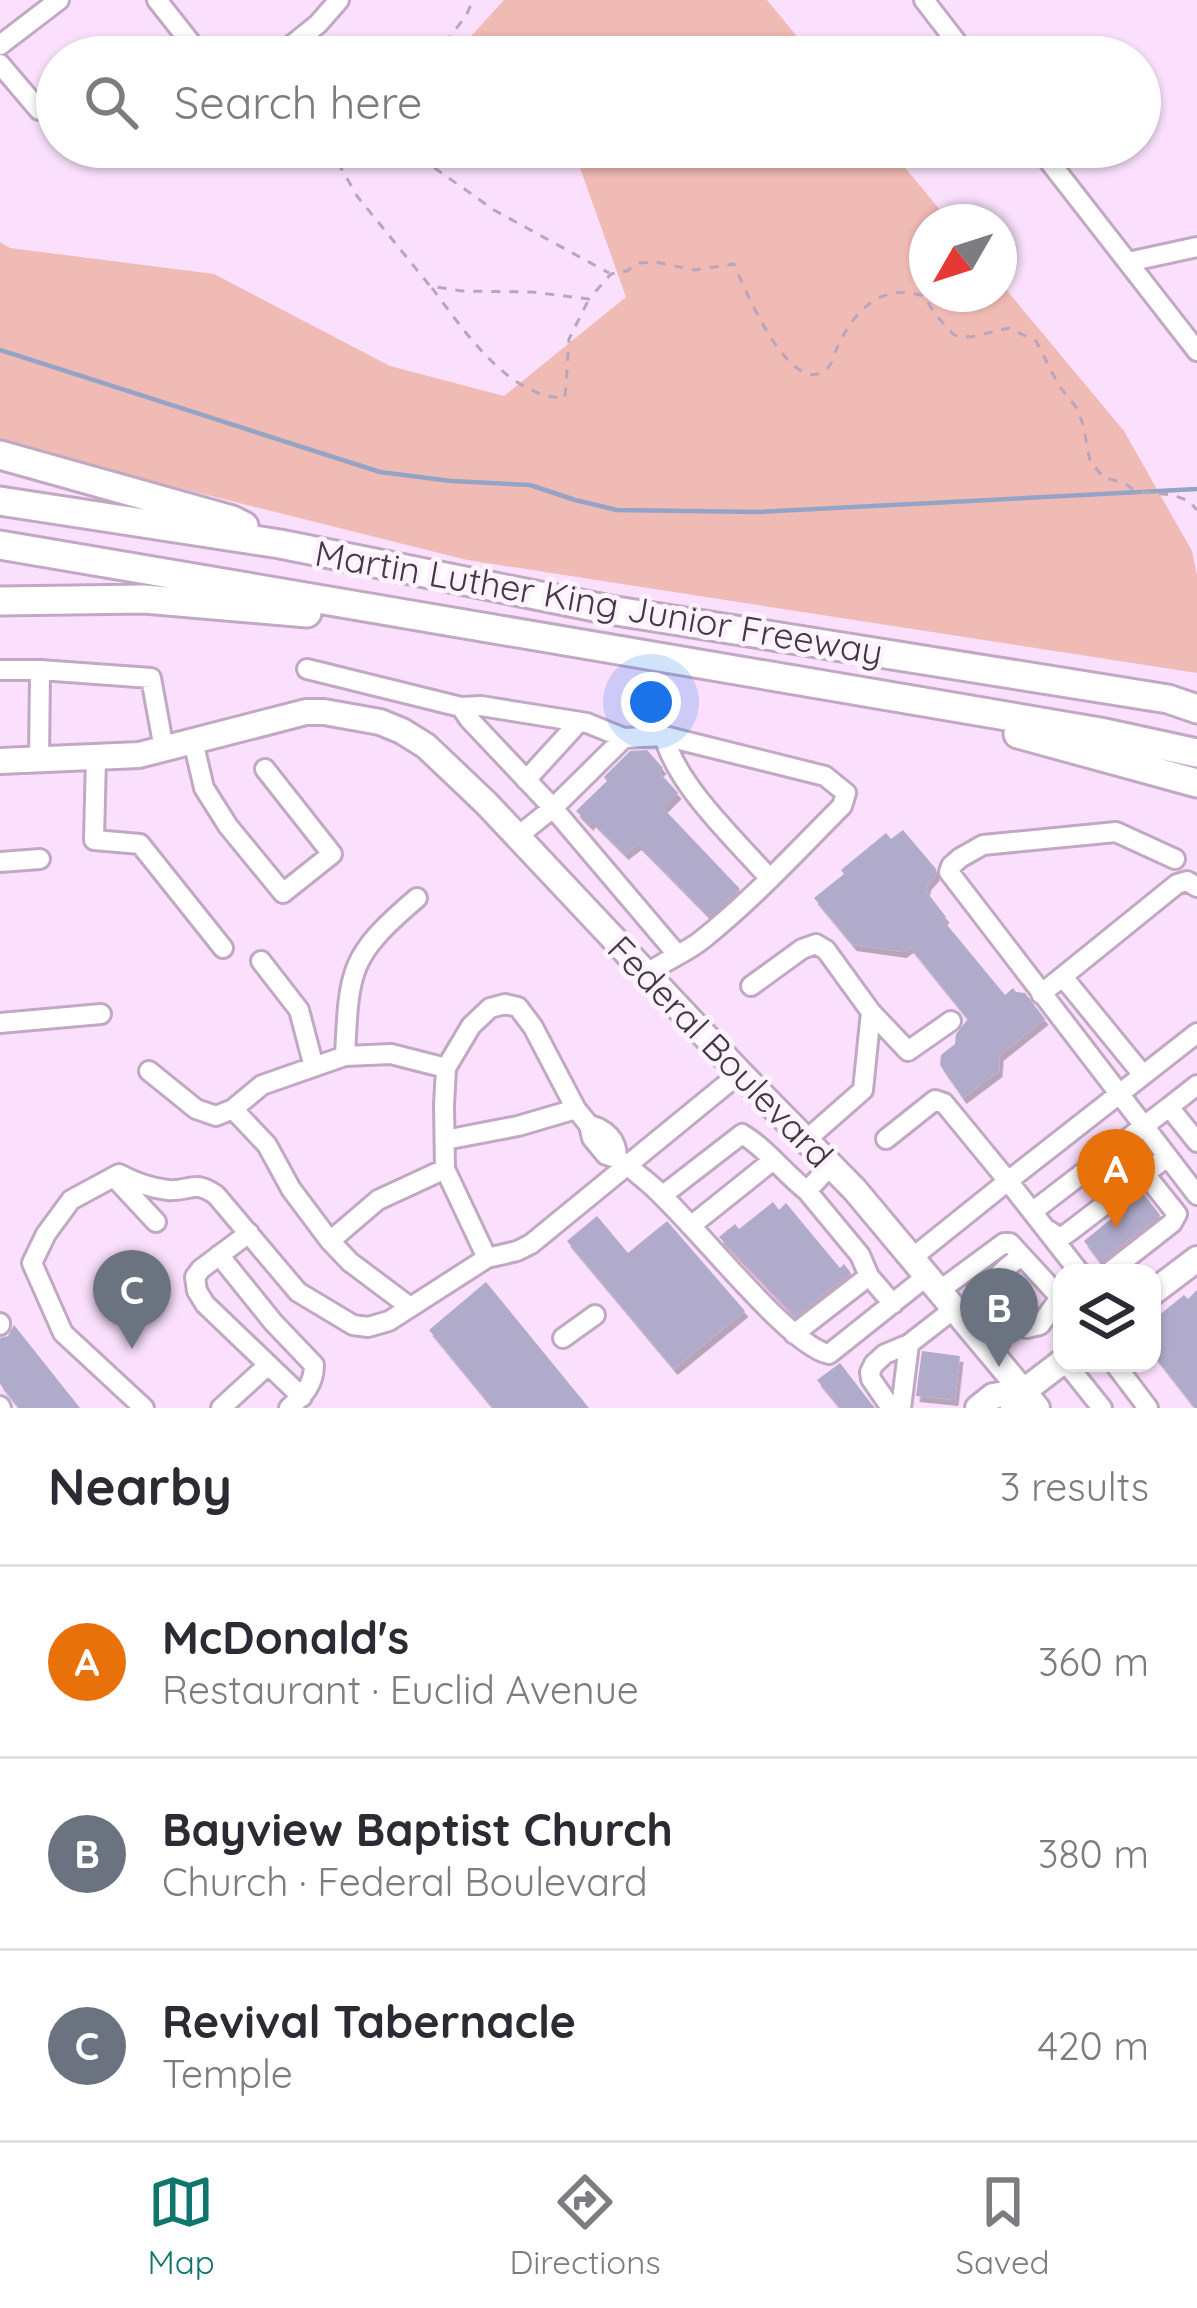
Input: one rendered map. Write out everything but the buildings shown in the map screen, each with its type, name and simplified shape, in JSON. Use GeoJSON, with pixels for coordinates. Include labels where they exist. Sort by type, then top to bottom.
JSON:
{"type":"FeatureCollection","features":[{"type":"Feature","properties":{"kind":"highway"},"geometry":{"type":"LineString","coordinates":[[0,455],[232,520],[280,544]]}},
{"type":"Feature","properties":{"kind":"highway","name":"Martin Luther King Junior Freeway"},"geometry":{"type":"LineString","coordinates":[[0,501],[280,544],[610,610],[1197,707]]}},
{"type":"Feature","properties":{"kind":"highway","name":"Martin Luther King Junior Freeway"},"geometry":{"type":"LineString","coordinates":[[0,545],[1100,732],[1197,753]]}},
{"type":"Feature","properties":{"kind":"highway"},"geometry":{"type":"LineString","coordinates":[[0,601],[215,603],[588,646]]}},
{"type":"Feature","properties":{"kind":"highway"},"geometry":{"type":"LineString","coordinates":[[840,688],[1197,783]]}},
{"type":"Feature","properties":{"kind":"main road","name":"Federal Boulevard"},"geometry":{"type":"LineString","coordinates":[[193,741],[306,712],[324,712],[380,722],[425,746],[518,836],[831,1165],[933,1283],[1025,1402]]}},
{"type":"Feature","properties":{"kind":"main road"},"geometry":{"type":"LineString","coordinates":[[0,761],[139,755],[193,741]]}},
{"type":"Feature","properties":{"kind":"main road"},"geometry":{"type":"LineString","coordinates":[[1161,1286],[1197,1259]]}},
{"type":"Feature","properties":{"kind":"main road"},"geometry":{"type":"LineString","coordinates":[[977,1408],[993,1396],[1025,1402],[1054,1372]]}},
{"type":"Feature","properties":{"kind":"street"},"geometry":{"type":"LineString","coordinates":[[0,45],[59,0]]}},
{"type":"Feature","properties":{"kind":"street"},"geometry":{"type":"LineString","coordinates":[[157,0],[185,36]]}},
{"type":"Feature","properties":{"kind":"street"},"geometry":{"type":"LineString","coordinates":[[303,36],[339,0]]}},
{"type":"Feature","properties":{"kind":"street"},"geometry":{"type":"LineString","coordinates":[[924,0],[952,36]]}},
{"type":"Feature","properties":{"kind":"street"},"geometry":{"type":"LineString","coordinates":[[0,64],[36,106]]}},
{"type":"Feature","properties":{"kind":"street"},"geometry":{"type":"LineString","coordinates":[[1055,168],[1197,351]]}},
{"type":"Feature","properties":{"kind":"street"},"geometry":{"type":"LineString","coordinates":[[1128,262],[1197,247]]}},
{"type":"Feature","properties":{"kind":"street"},"geometry":{"type":"LineString","coordinates":[[307,669],[461,707],[579,722],[624,738],[664,736],[825,776],[846,793],[842,806],[770,878],[705,937],[647,974]]}},
{"type":"Feature","properties":{"kind":"street"},"geometry":{"type":"LineString","coordinates":[[0,670],[152,677],[164,749]]}},
{"type":"Feature","properties":{"kind":"street"},"geometry":{"type":"LineString","coordinates":[[39,761],[40,670]]}},
{"type":"Feature","properties":{"kind":"street"},"geometry":{"type":"LineString","coordinates":[[461,707],[676,953]]}},
{"type":"Feature","properties":{"kind":"street"},"geometry":{"type":"LineString","coordinates":[[526,780],[579,722]]}},
{"type":"Feature","properties":{"kind":"street"},"geometry":{"type":"LineString","coordinates":[[664,736],[668,752],[696,794],[770,878]]}},
{"type":"Feature","properties":{"kind":"street"},"geometry":{"type":"LineString","coordinates":[[518,836],[624,738]]}},
{"type":"Feature","properties":{"kind":"street"},"geometry":{"type":"LineString","coordinates":[[193,741],[204,788],[228,826],[283,893],[332,854],[265,769]]}},
{"type":"Feature","properties":{"kind":"street"},"geometry":{"type":"LineString","coordinates":[[95,757],[94,840],[140,844],[223,948]]}},
{"type":"Feature","properties":{"kind":"street"},"geometry":{"type":"LineString","coordinates":[[1175,859],[1116,832],[983,845],[951,866],[950,877],[1197,1195]]}},
{"type":"Feature","properties":{"kind":"street"},"geometry":{"type":"LineString","coordinates":[[0,862],[40,859]]}},
{"type":"Feature","properties":{"kind":"street"},"geometry":{"type":"LineString","coordinates":[[1041,994],[1177,884],[1187,881],[1197,887]]}},
{"type":"Feature","properties":{"kind":"street"},"geometry":{"type":"LineString","coordinates":[[345,1056],[348,997],[355,967],[376,933],[417,898]]}},
{"type":"Feature","properties":{"kind":"street"},"geometry":{"type":"LineString","coordinates":[[751,986],[816,944],[826,950],[871,1012],[908,1052],[951,1021]]}},
{"type":"Feature","properties":{"kind":"street"},"geometry":{"type":"LineString","coordinates":[[261,961],[299,1010],[314,1067]]}},
{"type":"Feature","properties":{"kind":"street"},"geometry":{"type":"LineString","coordinates":[[1063,977],[1143,1075]]}},
{"type":"Feature","properties":{"kind":"street"},"geometry":{"type":"LineString","coordinates":[[487,1258],[445,1168],[446,1068],[471,1026],[490,1008],[505,1004],[518,1006],[589,1125],[602,1128],[622,1161],[663,1195],[815,1351],[829,1354],[893,1304],[1004,1243],[1010,1243],[1053,1290]]}},
{"type":"Feature","properties":{"kind":"street"},"geometry":{"type":"LineString","coordinates":[[806,1140],[863,1090],[871,1012]]}},
{"type":"Feature","properties":{"kind":"street"},"geometry":{"type":"LineString","coordinates":[[0,1023],[100,1014]]}},
{"type":"Feature","properties":{"kind":"street"},"geometry":{"type":"LineString","coordinates":[[901,1408],[909,1344],[933,1283],[1008,1181],[1197,1034]]}},
{"type":"Feature","properties":{"kind":"street"},"geometry":{"type":"LineString","coordinates":[[149,1071],[196,1109],[216,1116],[233,1109],[262,1084],[345,1056],[391,1054],[446,1068]]}},
{"type":"Feature","properties":{"kind":"street"},"geometry":{"type":"LineString","coordinates":[[144,1408],[62,1333],[32,1263],[71,1200],[119,1174],[174,1191],[195,1185],[207,1189],[298,1292],[353,1325],[368,1327],[389,1321],[487,1258],[531,1244],[622,1161],[740,1073]]}},
{"type":"Feature","properties":{"kind":"street"},"geometry":{"type":"LineString","coordinates":[[1036,1218],[1197,1085]]}},
{"type":"Feature","properties":{"kind":"street"},"geometry":{"type":"LineString","coordinates":[[886,1139],[935,1100],[944,1102],[1073,1264]]}},
{"type":"Feature","properties":{"kind":"street"},"geometry":{"type":"LineString","coordinates":[[1169,1107],[1197,1142]]}},
{"type":"Feature","properties":{"kind":"street"},"geometry":{"type":"LineString","coordinates":[[233,1109],[266,1145],[290,1189],[330,1241],[410,1307]]}},
{"type":"Feature","properties":{"kind":"street"},"geometry":{"type":"LineString","coordinates":[[445,1140],[576,1109]]}},
{"type":"Feature","properties":{"kind":"street"},"geometry":{"type":"LineString","coordinates":[[663,1195],[742,1134],[751,1138],[807,1191],[893,1304]]}},
{"type":"Feature","properties":{"kind":"street"},"geometry":{"type":"LineString","coordinates":[[1036,1218],[1060,1238],[1167,1157]]}},
{"type":"Feature","properties":{"kind":"street"},"geometry":{"type":"LineString","coordinates":[[692,1225],[772,1161]]}},
{"type":"Feature","properties":{"kind":"street"},"geometry":{"type":"LineString","coordinates":[[807,1191],[831,1165]]}},
{"type":"Feature","properties":{"kind":"street"},"geometry":{"type":"LineString","coordinates":[[330,1241],[378,1200],[445,1168]]}},
{"type":"Feature","properties":{"kind":"street"},"geometry":{"type":"LineString","coordinates":[[1120,1264],[1177,1214],[1145,1174]]}},
{"type":"Feature","properties":{"kind":"street"},"geometry":{"type":"LineString","coordinates":[[114,1177],[156,1222]]}},
{"type":"Feature","properties":{"kind":"street"},"geometry":{"type":"LineString","coordinates":[[219,1256],[314,1365],[314,1378],[296,1403],[268,1365],[197,1291],[195,1276],[201,1269],[249,1233]]}},
{"type":"Feature","properties":{"kind":"street"},"geometry":{"type":"LineString","coordinates":[[1022,1256],[996,1277],[995,1291],[1027,1328],[1040,1325],[1053,1307]]}},
{"type":"Feature","properties":{"kind":"street"},"geometry":{"type":"LineString","coordinates":[[794,1334],[866,1269]]}},
{"type":"Feature","properties":{"kind":"street"},"geometry":{"type":"LineString","coordinates":[[563,1338],[596,1315]]}},
{"type":"Feature","properties":{"kind":"street"},"geometry":{"type":"LineString","coordinates":[[891,1408],[870,1372],[885,1354],[909,1344]]}},
{"type":"Feature","properties":{"kind":"street"},"geometry":{"type":"LineString","coordinates":[[221,1408],[268,1365]]}},
{"type":"Feature","properties":{"kind":"street"},"geometry":{"type":"LineString","coordinates":[[1072,1372],[1102,1408]]}},
{"type":"Feature","properties":{"kind":"street"},"geometry":{"type":"LineString","coordinates":[[1121,1372],[1148,1408]]}},
{"type":"Feature","properties":{"kind":"path"},"geometry":{"type":"LineString","coordinates":[[450,36],[473,0]]}},
{"type":"Feature","properties":{"kind":"path"},"geometry":{"type":"LineString","coordinates":[[341,168],[357,196],[500,372],[550,398],[566,398],[569,339],[589,299],[610,274]]}},
{"type":"Feature","properties":{"kind":"path"},"geometry":{"type":"LineString","coordinates":[[435,168],[494,210],[610,274],[627,272],[638,262],[694,270],[734,264],[776,346],[795,368],[811,374],[822,373],[831,364],[857,312],[885,294],[924,296],[954,335],[971,337],[1009,328],[1036,340],[1059,386],[1076,407],[1090,461],[1102,477],[1137,492],[1173,495],[1197,510]]}},
{"type":"Feature","properties":{"kind":"path"},"geometry":{"type":"LineString","coordinates":[[430,286],[589,299]]}},
{"type":"Feature","properties":{"kind":"shaded area"},"geometry":{"type":"Polygon","coordinates":[[[504,0],[767,0],[797,36],[471,36],[504,0]]]}},
{"type":"Feature","properties":{"kind":"shaded area"},"geometry":{"type":"Polygon","coordinates":[[[580,168],[905,168],[935,204],[909,204],[909,312],[1017,312],[1017,303],[1124,431],[1192,551],[1197,576],[1197,673],[467,560],[0,443],[0,242],[10,248],[214,274],[390,366],[504,396],[626,297],[580,168]]]}},
{"type":"Feature","properties":{"kind":"waterway"},"geometry":{"type":"LineString","coordinates":[[0,350],[380,472],[530,485],[617,510],[759,512],[1197,489]]}},
{"type":"Feature","properties":{"kind":"place","name":"McDonald's"},"geometry":{"type":"Point","coordinates":[1116,1228]}},
{"type":"Feature","properties":{"kind":"place","name":"Revival Tabernacle"},"geometry":{"type":"Point","coordinates":[132,1349]}},
{"type":"Feature","properties":{"kind":"place","name":"Bayview Baptist Church"},"geometry":{"type":"Point","coordinates":[999,1367]}}]}
